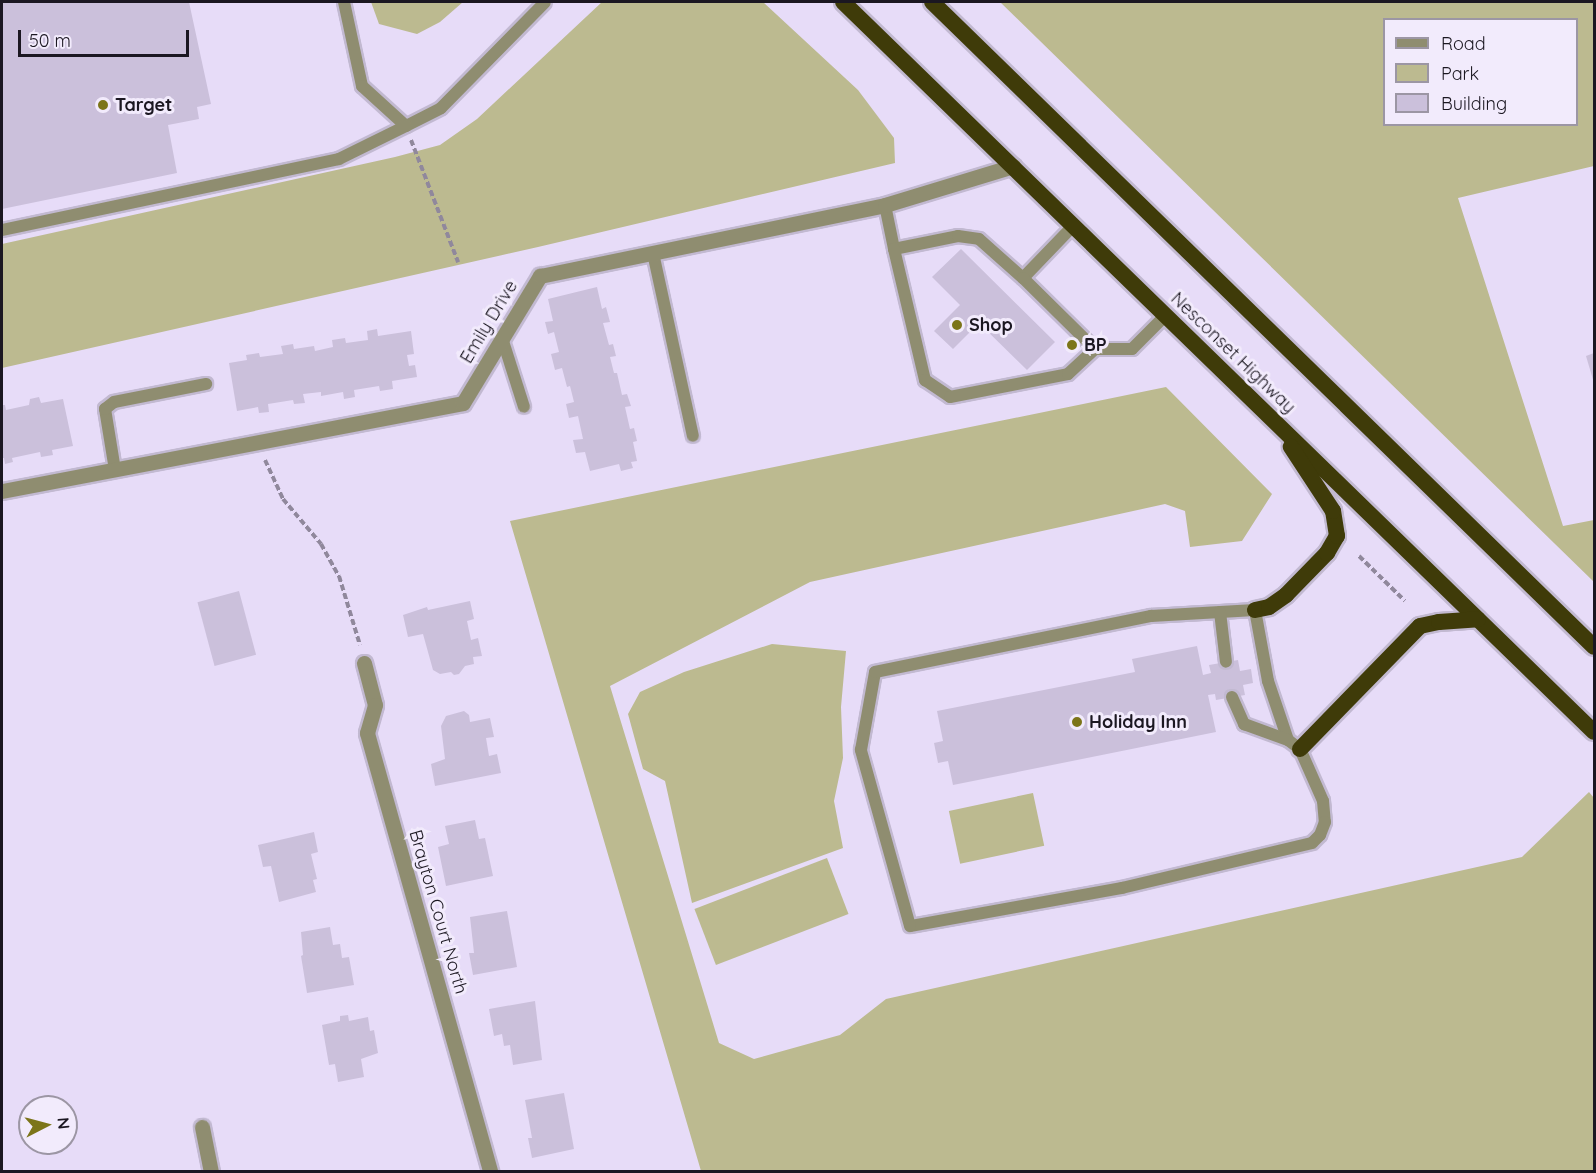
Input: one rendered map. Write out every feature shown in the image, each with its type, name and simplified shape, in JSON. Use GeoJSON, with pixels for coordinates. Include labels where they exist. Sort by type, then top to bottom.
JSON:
{"type":"FeatureCollection","features":[{"type":"Feature","properties":{"kind":"highway","name":"Nesconset Highway"},"geometry":{"type":"LineString","coordinates":[[843,2],[1594,732]]}},
{"type":"Feature","properties":{"kind":"highway"},"geometry":{"type":"LineString","coordinates":[[932,2],[1594,647]]}},
{"type":"Feature","properties":{"kind":"highway"},"geometry":{"type":"LineString","coordinates":[[1255,610],[1269,607],[1286,595],[1326,554],[1337,536],[1333,511],[1275,421]]}},
{"type":"Feature","properties":{"kind":"highway"},"geometry":{"type":"LineString","coordinates":[[1294,745],[1420,626],[1478,619]]}},
{"type":"Feature","properties":{"kind":"street","name":"Emily Drive"},"geometry":{"type":"LineString","coordinates":[[2,491],[463,403],[540,276],[885,205],[1013,166]]}},
{"type":"Feature","properties":{"kind":"street","name":"Brayton Court North"},"geometry":{"type":"LineString","coordinates":[[364,663],[375,705],[367,733],[490,1172]]}},
{"type":"Feature","properties":{"kind":"street"},"geometry":{"type":"LineString","coordinates":[[202,1127],[211,1172]]}},
{"type":"Feature","properties":{"kind":"lane"},"geometry":{"type":"LineString","coordinates":[[344,2],[362,86],[406,126]]}},
{"type":"Feature","properties":{"kind":"lane"},"geometry":{"type":"LineString","coordinates":[[2,230],[339,159],[441,108],[545,2]]}},
{"type":"Feature","properties":{"kind":"lane"},"geometry":{"type":"LineString","coordinates":[[885,205],[925,380],[951,398],[1068,374],[1095,349],[1132,349],[1166,315]]}},
{"type":"Feature","properties":{"kind":"lane"},"geometry":{"type":"LineString","coordinates":[[1023,278],[1074,225]]}},
{"type":"Feature","properties":{"kind":"lane"},"geometry":{"type":"LineString","coordinates":[[894,249],[958,236],[980,239],[1095,349]]}},
{"type":"Feature","properties":{"kind":"lane"},"geometry":{"type":"LineString","coordinates":[[653,253],[693,436]]}},
{"type":"Feature","properties":{"kind":"lane"},"geometry":{"type":"LineString","coordinates":[[502,338],[524,407]]}},
{"type":"Feature","properties":{"kind":"lane"},"geometry":{"type":"LineString","coordinates":[[115,470],[105,409],[114,402],[206,384]]}},
{"type":"Feature","properties":{"kind":"lane"},"geometry":{"type":"LineString","coordinates":[[1255,610],[1268,681],[1294,745],[1323,801],[1325,822],[1320,835],[1312,843],[1122,888],[910,926],[861,750],[875,672],[1151,616],[1255,610]]}},
{"type":"Feature","properties":{"kind":"lane"},"geometry":{"type":"LineString","coordinates":[[1220,612],[1226,662]]}},
{"type":"Feature","properties":{"kind":"lane"},"geometry":{"type":"LineString","coordinates":[[1232,697],[1244,724],[1294,745]]}},
{"type":"Feature","properties":{"kind":"path"},"geometry":{"type":"LineString","coordinates":[[406,126],[458,262]]}},
{"type":"Feature","properties":{"kind":"path"},"geometry":{"type":"LineString","coordinates":[[259,442],[266,466],[283,499],[315,536],[339,576],[364,663]]}},
{"type":"Feature","properties":{"kind":"path"},"geometry":{"type":"LineString","coordinates":[[1359,556],[1405,601]]}},
{"type":"Feature","properties":{"kind":"green space"},"geometry":{"type":"Polygon","coordinates":[[[371,2],[463,2],[440,22],[417,34],[379,24],[371,2]]]}},
{"type":"Feature","properties":{"kind":"green space"},"geometry":{"type":"Polygon","coordinates":[[[602,2],[763,2],[858,90],[894,138],[895,163],[538,247],[2,368],[2,244],[440,145],[477,119],[602,2]]]}},
{"type":"Feature","properties":{"kind":"green space"},"geometry":{"type":"Polygon","coordinates":[[[1000,2],[1594,2],[1594,166],[1458,198],[1563,526],[1594,520],[1594,582],[1000,2]]]}},
{"type":"Feature","properties":{"kind":"green space"},"geometry":{"type":"Polygon","coordinates":[[[1166,387],[1272,494],[1242,541],[1190,547],[1185,511],[1165,504],[810,582],[610,686],[719,1043],[754,1059],[840,1035],[886,999],[1522,857],[1589,792],[1594,798],[1594,1171],[701,1171],[510,521],[1166,387]]]}},
{"type":"Feature","properties":{"kind":"green space"},"geometry":{"type":"Polygon","coordinates":[[[772,644],[846,651],[841,707],[843,758],[834,801],[843,848],[692,903],[665,781],[643,769],[628,714],[640,692],[684,672],[772,644]]]}},
{"type":"Feature","properties":{"kind":"green space"},"geometry":{"type":"Polygon","coordinates":[[[1033,793],[1044,846],[960,864],[949,811],[1033,793]]]}},
{"type":"Feature","properties":{"kind":"green space"},"geometry":{"type":"Polygon","coordinates":[[[827,858],[849,914],[716,965],[694,909],[827,858]]]}},
{"type":"Feature","properties":{"kind":"building","name":"Target"},"geometry":{"type":"Polygon","coordinates":[[[2,2],[189,2],[211,104],[197,107],[199,119],[168,125],[177,173],[2,209],[2,2]]]}},
{"type":"Feature","properties":{"kind":"building"},"geometry":{"type":"Polygon","coordinates":[[[961,249],[1055,342],[1027,370],[979,323],[953,349],[934,331],[960,305],[932,277],[961,249]]]}},
{"type":"Feature","properties":{"kind":"building"},"geometry":{"type":"Polygon","coordinates":[[[597,287],[602,309],[606,307],[610,322],[603,323],[609,345],[613,344],[616,356],[610,357],[614,373],[617,373],[622,395],[627,394],[631,406],[625,407],[630,429],[634,428],[637,441],[633,442],[637,461],[631,462],[633,468],[621,471],[619,464],[590,471],[585,452],[576,453],[573,440],[583,439],[578,416],[569,418],[566,404],[574,402],[570,386],[567,387],[562,368],[555,370],[551,354],[559,352],[554,332],[548,334],[545,322],[553,321],[548,299],[597,287]]]}},
{"type":"Feature","properties":{"kind":"building"},"geometry":{"type":"Polygon","coordinates":[[[377,329],[378,336],[411,331],[414,354],[407,355],[409,366],[415,365],[417,377],[392,381],[393,389],[380,391],[379,386],[354,390],[355,397],[344,399],[343,392],[321,396],[321,392],[303,394],[305,403],[294,404],[293,400],[268,404],[269,412],[259,413],[258,407],[237,411],[229,363],[247,360],[246,355],[259,353],[260,357],[283,354],[281,346],[293,344],[294,349],[314,346],[315,351],[333,347],[332,340],[345,338],[346,343],[368,340],[367,331],[377,329]]]}},
{"type":"Feature","properties":{"kind":"building"},"geometry":{"type":"Polygon","coordinates":[[[1594,353],[1594,383],[1586,356],[1594,353]]]}},
{"type":"Feature","properties":{"kind":"building"},"geometry":{"type":"Polygon","coordinates":[[[39,397],[41,403],[63,399],[73,446],[52,450],[53,455],[41,457],[40,452],[12,458],[13,462],[5,464],[2,458],[2,405],[5,405],[6,410],[29,405],[30,399],[39,397]]]}},
{"type":"Feature","properties":{"kind":"building"},"geometry":{"type":"Polygon","coordinates":[[[239,591],[256,655],[215,666],[197,602],[239,591]]]}},
{"type":"Feature","properties":{"kind":"building"},"geometry":{"type":"Polygon","coordinates":[[[470,601],[474,619],[467,621],[471,640],[478,638],[482,656],[473,657],[474,664],[465,666],[459,674],[454,675],[451,672],[440,674],[433,670],[423,634],[408,637],[403,615],[427,607],[428,610],[470,601]]]}},
{"type":"Feature","properties":{"kind":"building","name":"Holiday Inn"},"geometry":{"type":"Polygon","coordinates":[[[1197,646],[1203,675],[1211,673],[1209,665],[1238,660],[1240,671],[1251,669],[1253,683],[1243,685],[1245,695],[1216,700],[1215,694],[1208,695],[1216,732],[953,785],[948,761],[938,763],[934,743],[943,741],[937,711],[1135,672],[1132,659],[1197,646]]]}},
{"type":"Feature","properties":{"kind":"building"},"geometry":{"type":"Polygon","coordinates":[[[464,711],[469,715],[470,722],[490,718],[494,737],[486,738],[489,756],[497,754],[501,773],[435,786],[431,764],[445,759],[441,726],[446,716],[464,711]]]}},
{"type":"Feature","properties":{"kind":"building"},"geometry":{"type":"Polygon","coordinates":[[[475,820],[479,839],[485,838],[493,876],[446,886],[438,847],[449,844],[445,826],[475,820]]]}},
{"type":"Feature","properties":{"kind":"building"},"geometry":{"type":"Polygon","coordinates":[[[314,832],[318,852],[311,854],[317,879],[313,880],[316,892],[279,902],[271,866],[263,867],[258,845],[314,832]]]}},
{"type":"Feature","properties":{"kind":"building"},"geometry":{"type":"Polygon","coordinates":[[[507,911],[517,967],[473,975],[469,953],[474,953],[470,917],[507,911]]]}},
{"type":"Feature","properties":{"kind":"building"},"geometry":{"type":"Polygon","coordinates":[[[330,927],[333,945],[340,944],[342,958],[349,957],[354,985],[307,993],[301,956],[303,955],[301,932],[330,927]]]}},
{"type":"Feature","properties":{"kind":"building"},"geometry":{"type":"Polygon","coordinates":[[[535,1001],[542,1060],[513,1065],[510,1045],[504,1046],[502,1034],[494,1036],[489,1009],[535,1001]]]}},
{"type":"Feature","properties":{"kind":"building"},"geometry":{"type":"Polygon","coordinates":[[[348,1015],[349,1021],[368,1017],[370,1031],[374,1030],[378,1053],[361,1059],[364,1077],[338,1082],[335,1064],[329,1065],[322,1025],[340,1021],[340,1016],[348,1015]]]}},
{"type":"Feature","properties":{"kind":"building"},"geometry":{"type":"Polygon","coordinates":[[[564,1093],[574,1149],[532,1158],[528,1138],[532,1138],[525,1100],[564,1093]]]}},
{"type":"Feature","properties":{"kind":"place","name":"Target"},"geometry":{"type":"Point","coordinates":[103,105]}},
{"type":"Feature","properties":{"kind":"place","name":"Shop"},"geometry":{"type":"Point","coordinates":[957,325]}},
{"type":"Feature","properties":{"kind":"place","name":"BP"},"geometry":{"type":"Point","coordinates":[1072,345]}},
{"type":"Feature","properties":{"kind":"place","name":"Holiday Inn"},"geometry":{"type":"Point","coordinates":[1077,722]}}]}
